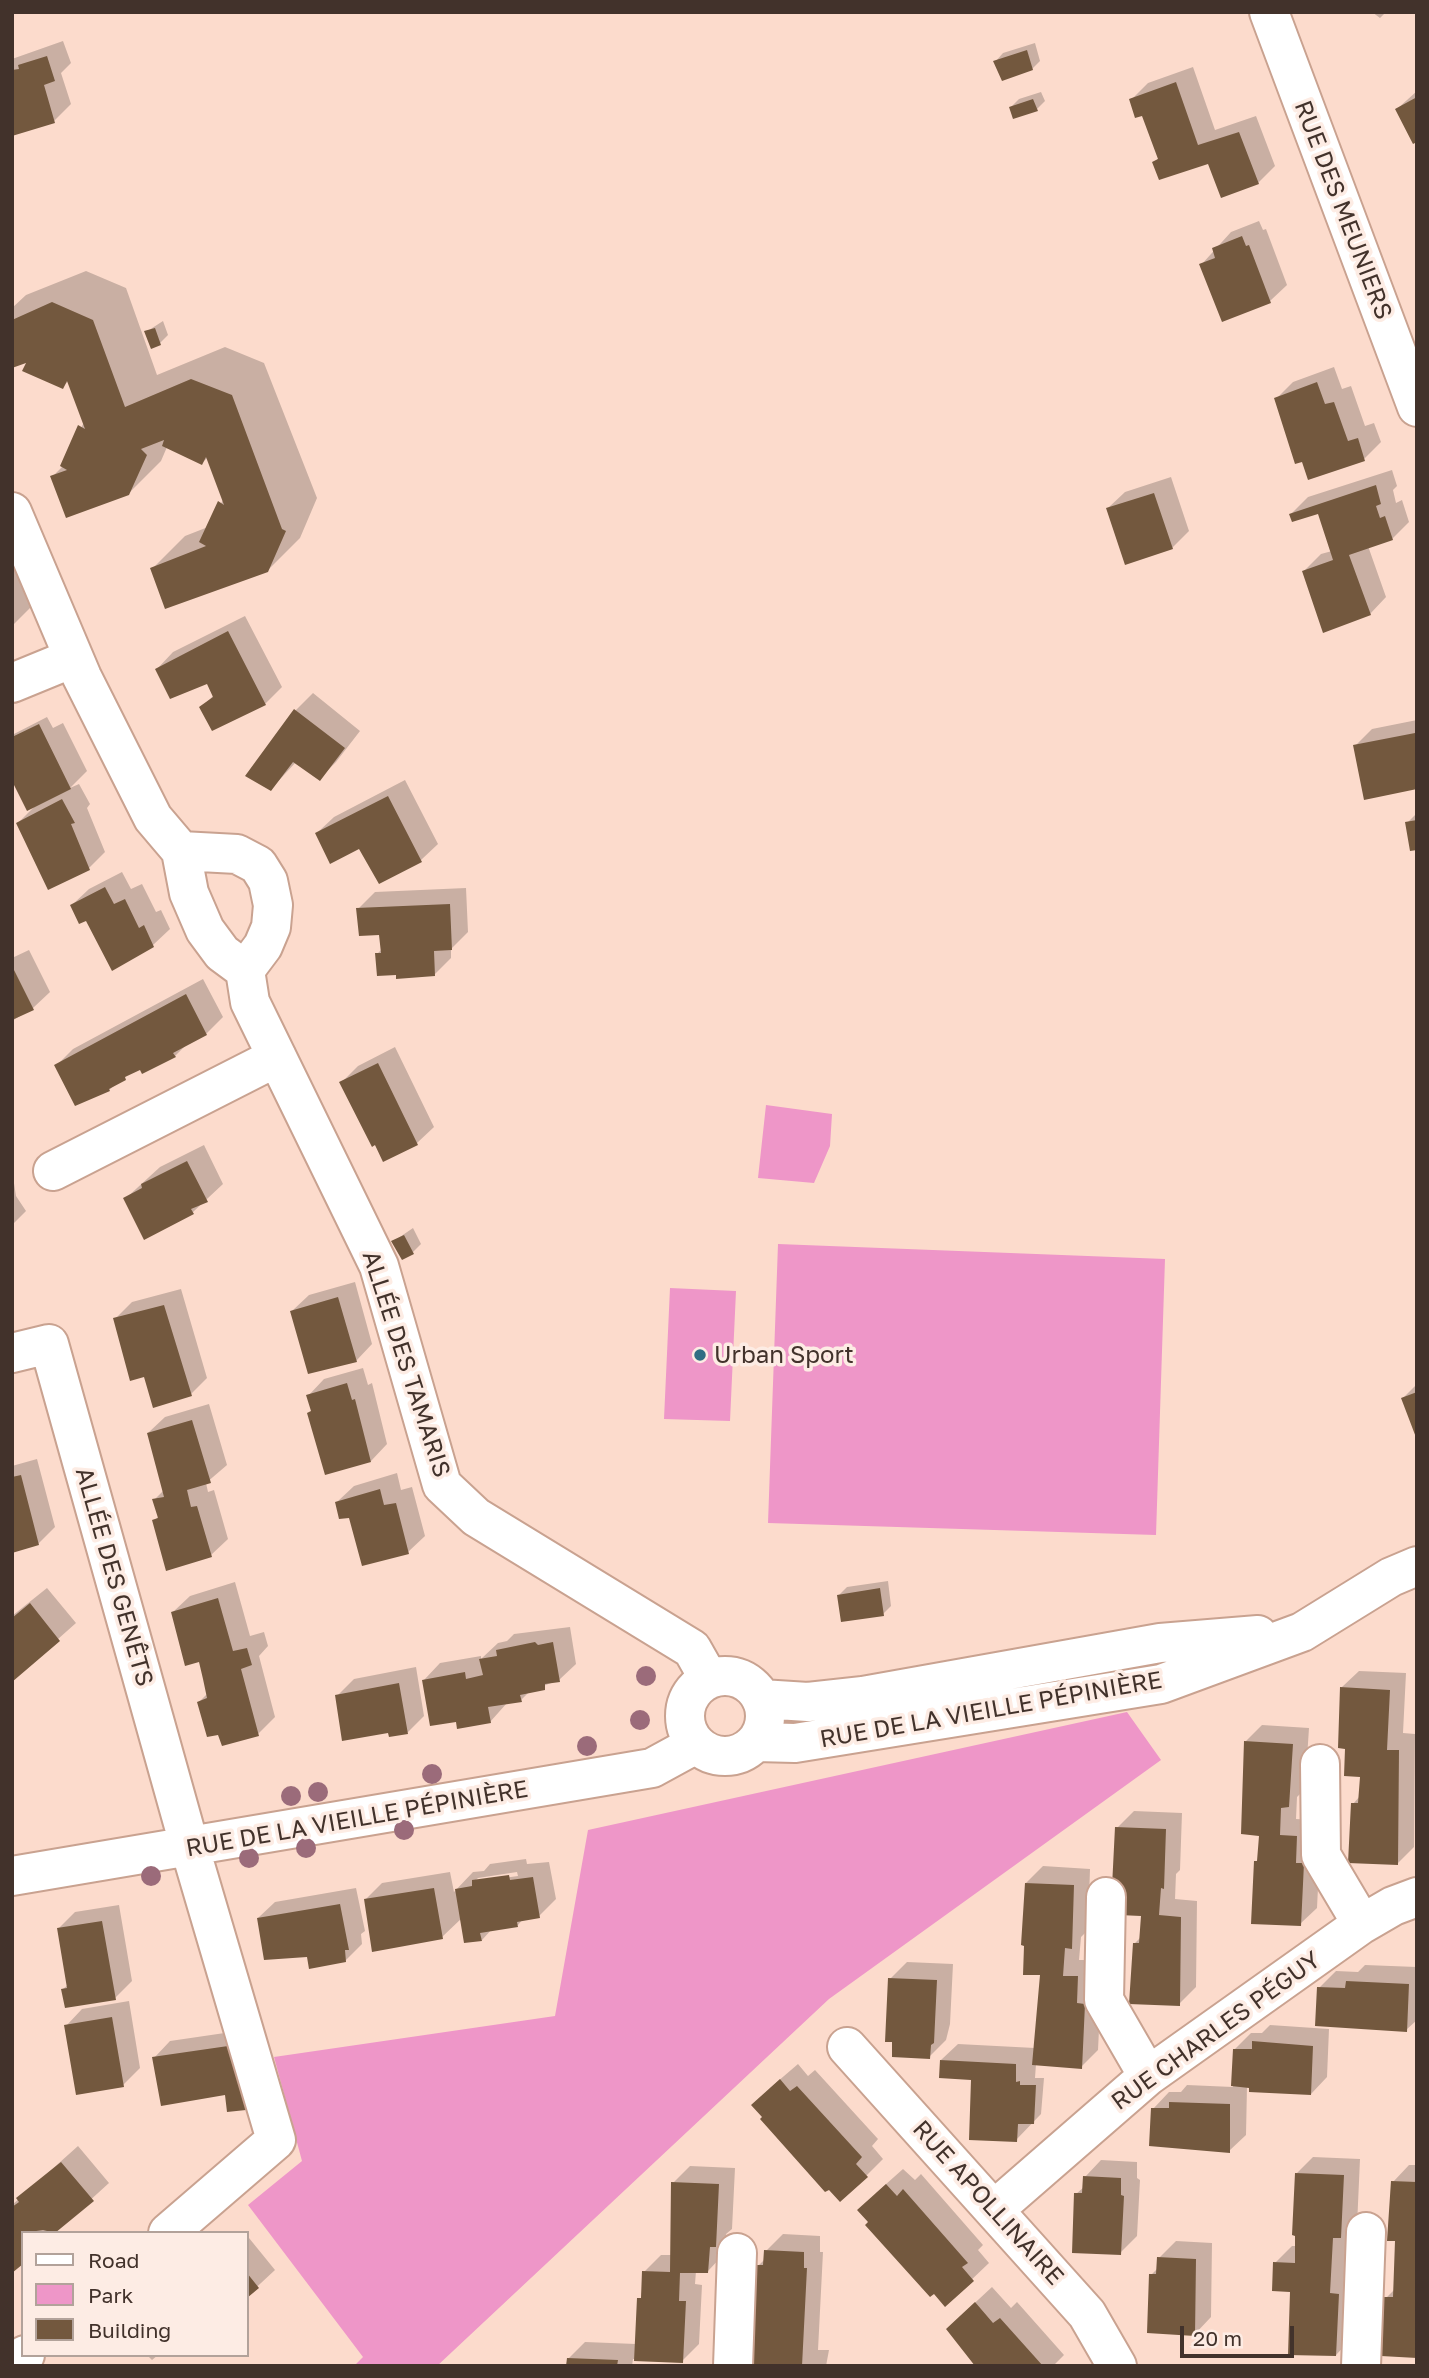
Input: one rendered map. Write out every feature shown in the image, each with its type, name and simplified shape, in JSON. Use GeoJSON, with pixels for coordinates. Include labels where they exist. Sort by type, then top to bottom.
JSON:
{"type":"FeatureCollection","features":[{"type":"Feature","properties":{"kind":"street","name":"RUE DES MEUNIERS"},"geometry":{"type":"LineString","coordinates":[[1269,12],[1417,407]]}},
{"type":"Feature","properties":{"kind":"street"},"geometry":{"type":"LineString","coordinates":[[12,512],[73,658],[153,818],[181,851],[190,893],[205,930],[222,953],[245,970],[263,946],[271,927],[273,905],[268,881],[258,865],[237,854],[181,851]]}},
{"type":"Feature","properties":{"kind":"street"},"geometry":{"type":"LineString","coordinates":[[12,683],[73,658]]}},
{"type":"Feature","properties":{"kind":"street","name":"ALLÉE DES TAMARIS"},"geometry":{"type":"LineString","coordinates":[[245,970],[250,1002],[379,1266],[442,1485],[477,1517],[692,1649],[709,1679]]}},
{"type":"Feature","properties":{"kind":"street"},"geometry":{"type":"LineString","coordinates":[[53,1171],[277,1057]]}},
{"type":"Feature","properties":{"kind":"street","name":"ALLÉE DES GENÊTS"},"geometry":{"type":"LineString","coordinates":[[12,1353],[49,1344],[190,1848]]}},
{"type":"Feature","properties":{"kind":"street","name":"RUE DE LA VIEILLE PÉPINIÈRE"},"geometry":{"type":"LineString","coordinates":[[12,1876],[652,1768],[696,1745],[710,1754],[726,1756],[743,1753],[756,1742],[795,1743],[1161,1684],[1301,1632],[1391,1577],[1417,1566]]}},
{"type":"Feature","properties":{"kind":"street","name":"RUE DE LA VIEILLE PÉPINIÈRE"},"geometry":{"type":"LineString","coordinates":[[761,1699],[808,1702],[863,1696],[1160,1643],[1301,1632]]}},
{"type":"Feature","properties":{"kind":"street"},"geometry":{"type":"LineString","coordinates":[[696,1745],[687,1730],[684,1715],[692,1694],[709,1679],[724,1676],[739,1678],[752,1686],[761,1699],[765,1714],[763,1729],[756,1742]]}},
{"type":"Feature","properties":{"kind":"street"},"geometry":{"type":"LineString","coordinates":[[1320,1765],[1321,1856],[1362,1924]]}},
{"type":"Feature","properties":{"kind":"street"},"geometry":{"type":"LineString","coordinates":[[170,2231],[276,2140],[190,1848]]}},
{"type":"Feature","properties":{"kind":"street"},"geometry":{"type":"LineString","coordinates":[[1106,1897],[1104,2000],[1148,2076]]}},
{"type":"Feature","properties":{"kind":"street","name":"RUE CHARLES PÉGUY"},"geometry":{"type":"LineString","coordinates":[[995,2209],[1148,2076],[1362,1924],[1393,1906],[1417,1897]]}},
{"type":"Feature","properties":{"kind":"street","name":"RUE APOLLINAIRE"},"geometry":{"type":"LineString","coordinates":[[847,2047],[1087,2314],[1117,2366]]}},
{"type":"Feature","properties":{"kind":"street"},"geometry":{"type":"LineString","coordinates":[[1361,2366],[1366,2232]]}},
{"type":"Feature","properties":{"kind":"street"},"geometry":{"type":"LineString","coordinates":[[733,2366],[737,2253]]}},
{"type":"Feature","properties":{"kind":"green space"},"geometry":{"type":"Polygon","coordinates":[[[766,1105],[832,1114],[830,1146],[814,1183],[758,1178],[766,1105]]]}},
{"type":"Feature","properties":{"kind":"green space"},"geometry":{"type":"Polygon","coordinates":[[[778,1244],[1165,1259],[1156,1535],[768,1523],[778,1244]]]}},
{"type":"Feature","properties":{"kind":"green space","name":"Urban Sport"},"geometry":{"type":"Polygon","coordinates":[[[670,1288],[736,1291],[730,1421],[664,1419],[670,1288]]]}},
{"type":"Feature","properties":{"kind":"green space"},"geometry":{"type":"Polygon","coordinates":[[[1127,1712],[1161,1760],[829,1999],[437,2366],[354,2366],[363,2357],[248,2205],[302,2161],[274,2057],[555,2016],[588,1830],[1127,1712]]]}},
{"type":"Feature","properties":{"kind":"building"},"geometry":{"type":"Polygon","coordinates":[[[1027,50],[1033,70],[1002,81],[993,61],[1027,50]]]}},
{"type":"Feature","properties":{"kind":"building"},"geometry":{"type":"Polygon","coordinates":[[[47,56],[55,81],[44,85],[55,123],[12,136],[12,70],[19,69],[18,65],[47,56]]]}},
{"type":"Feature","properties":{"kind":"building"},"geometry":{"type":"Polygon","coordinates":[[[1176,82],[1198,145],[1239,132],[1259,184],[1221,198],[1208,164],[1159,180],[1152,162],[1158,159],[1142,116],[1135,118],[1129,99],[1176,82]]]}},
{"type":"Feature","properties":{"kind":"building"},"geometry":{"type":"Polygon","coordinates":[[[1417,97],[1417,142],[1413,144],[1395,109],[1417,97]]]}},
{"type":"Feature","properties":{"kind":"building"},"geometry":{"type":"Polygon","coordinates":[[[1033,99],[1038,111],[1013,119],[1009,107],[1033,99]]]}},
{"type":"Feature","properties":{"kind":"building"},"geometry":{"type":"Polygon","coordinates":[[[1242,236],[1246,246],[1249,245],[1271,303],[1222,322],[1199,264],[1215,258],[1212,248],[1242,236]]]}},
{"type":"Feature","properties":{"kind":"building"},"geometry":{"type":"Polygon","coordinates":[[[52,302],[93,320],[125,407],[191,379],[232,395],[282,529],[286,531],[268,572],[165,609],[150,568],[206,546],[199,542],[218,501],[224,505],[206,457],[202,465],[162,446],[164,440],[141,449],[147,455],[129,495],[66,518],[50,476],[67,470],[60,466],[78,425],[85,429],[67,381],[63,389],[22,371],[26,363],[12,368],[12,320],[52,302]]]}},
{"type":"Feature","properties":{"kind":"building"},"geometry":{"type":"Polygon","coordinates":[[[155,328],[161,345],[151,349],[144,331],[155,328]]]}},
{"type":"Feature","properties":{"kind":"building"},"geometry":{"type":"Polygon","coordinates":[[[1317,382],[1325,404],[1334,402],[1348,441],[1358,438],[1365,461],[1308,480],[1302,462],[1295,464],[1274,398],[1317,382]]]}},
{"type":"Feature","properties":{"kind":"building"},"geometry":{"type":"Polygon","coordinates":[[[1376,485],[1381,504],[1376,506],[1380,518],[1385,516],[1393,540],[1349,555],[1371,615],[1323,633],[1302,571],[1333,560],[1318,514],[1292,522],[1289,514],[1376,485]]]}},
{"type":"Feature","properties":{"kind":"building"},"geometry":{"type":"Polygon","coordinates":[[[1154,493],[1173,549],[1125,565],[1106,508],[1154,493]]]}},
{"type":"Feature","properties":{"kind":"building"},"geometry":{"type":"Polygon","coordinates":[[[228,631],[266,705],[212,731],[199,707],[213,697],[207,684],[170,699],[155,669],[228,631]]]}},
{"type":"Feature","properties":{"kind":"building"},"geometry":{"type":"Polygon","coordinates":[[[294,709],[345,748],[320,781],[293,762],[271,791],[245,776],[294,709]]]}},
{"type":"Feature","properties":{"kind":"building"},"geometry":{"type":"Polygon","coordinates":[[[39,724],[71,789],[27,811],[12,781],[12,737],[39,724]]]}},
{"type":"Feature","properties":{"kind":"building"},"geometry":{"type":"Polygon","coordinates":[[[1415,733],[1417,789],[1364,800],[1353,745],[1415,733]]]}},
{"type":"Feature","properties":{"kind":"building"},"geometry":{"type":"Polygon","coordinates":[[[388,796],[422,862],[379,884],[359,849],[330,864],[315,833],[388,796]]]}},
{"type":"Feature","properties":{"kind":"building"},"geometry":{"type":"Polygon","coordinates":[[[62,799],[75,823],[71,824],[90,870],[48,890],[16,823],[62,799]]]}},
{"type":"Feature","properties":{"kind":"building"},"geometry":{"type":"Polygon","coordinates":[[[1417,820],[1417,850],[1410,851],[1405,822],[1417,820]]]}},
{"type":"Feature","properties":{"kind":"building"},"geometry":{"type":"Polygon","coordinates":[[[105,887],[114,904],[125,899],[139,928],[144,925],[154,947],[112,971],[86,921],[79,924],[70,905],[105,887]]]}},
{"type":"Feature","properties":{"kind":"building"},"geometry":{"type":"Polygon","coordinates":[[[450,904],[452,950],[434,951],[435,976],[396,979],[396,975],[377,976],[375,953],[381,953],[379,935],[359,936],[356,908],[450,904]]]}},
{"type":"Feature","properties":{"kind":"building"},"geometry":{"type":"Polygon","coordinates":[[[12,966],[34,1010],[12,1020],[12,966]]]}},
{"type":"Feature","properties":{"kind":"building"},"geometry":{"type":"Polygon","coordinates":[[[186,994],[207,1035],[173,1053],[176,1057],[142,1074],[140,1070],[125,1077],[126,1080],[109,1089],[110,1091],[75,1106],[54,1065],[186,994]]]}},
{"type":"Feature","properties":{"kind":"building"},"geometry":{"type":"Polygon","coordinates":[[[378,1063],[418,1145],[383,1162],[375,1145],[372,1147],[339,1082],[378,1063]]]}},
{"type":"Feature","properties":{"kind":"building"},"geometry":{"type":"Polygon","coordinates":[[[187,1161],[208,1202],[191,1209],[194,1214],[144,1240],[123,1198],[142,1188],[141,1184],[187,1161]]]}},
{"type":"Feature","properties":{"kind":"building"},"geometry":{"type":"Polygon","coordinates":[[[404,1235],[414,1254],[402,1260],[391,1241],[404,1235]]]}},
{"type":"Feature","properties":{"kind":"building"},"geometry":{"type":"Polygon","coordinates":[[[338,1297],[357,1362],[308,1374],[290,1311],[338,1297]]]}},
{"type":"Feature","properties":{"kind":"building"},"geometry":{"type":"Polygon","coordinates":[[[164,1305],[192,1396],[153,1408],[144,1377],[130,1381],[113,1318],[164,1305]]]}},
{"type":"Feature","properties":{"kind":"building"},"geometry":{"type":"Polygon","coordinates":[[[347,1383],[352,1400],[355,1399],[371,1462],[325,1475],[307,1413],[311,1411],[306,1395],[347,1383]]]}},
{"type":"Feature","properties":{"kind":"building"},"geometry":{"type":"Polygon","coordinates":[[[1417,1392],[1417,1440],[1401,1398],[1417,1392]]]}},
{"type":"Feature","properties":{"kind":"building"},"geometry":{"type":"Polygon","coordinates":[[[192,1420],[211,1483],[187,1490],[191,1507],[197,1506],[212,1557],[166,1571],[152,1520],[158,1518],[152,1499],[164,1497],[147,1433],[192,1420]]]}},
{"type":"Feature","properties":{"kind":"building"},"geometry":{"type":"Polygon","coordinates":[[[21,1475],[39,1545],[12,1553],[12,1477],[21,1475]]]}},
{"type":"Feature","properties":{"kind":"building"},"geometry":{"type":"Polygon","coordinates":[[[380,1489],[384,1505],[396,1503],[409,1554],[362,1566],[349,1518],[339,1519],[335,1502],[380,1489]]]}},
{"type":"Feature","properties":{"kind":"building"},"geometry":{"type":"Polygon","coordinates":[[[880,1588],[884,1616],[841,1622],[837,1595],[880,1588]]]}},
{"type":"Feature","properties":{"kind":"building"},"geometry":{"type":"Polygon","coordinates":[[[218,1598],[233,1651],[247,1648],[252,1665],[241,1669],[259,1736],[222,1746],[218,1735],[207,1737],[197,1702],[207,1698],[199,1662],[185,1666],[171,1612],[218,1598]]]}},
{"type":"Feature","properties":{"kind":"building"},"geometry":{"type":"Polygon","coordinates":[[[30,1603],[60,1641],[12,1682],[12,1618],[30,1603]]]}},
{"type":"Feature","properties":{"kind":"building"},"geometry":{"type":"Polygon","coordinates":[[[535,1642],[538,1645],[553,1642],[560,1682],[545,1684],[545,1690],[520,1695],[522,1702],[488,1707],[491,1723],[457,1729],[456,1722],[430,1726],[422,1680],[465,1672],[466,1679],[483,1675],[479,1659],[497,1656],[496,1650],[535,1642]]]}},
{"type":"Feature","properties":{"kind":"building"},"geometry":{"type":"Polygon","coordinates":[[[399,1683],[408,1734],[389,1737],[388,1733],[342,1741],[335,1695],[399,1683]]]}},
{"type":"Feature","properties":{"kind":"building"},"geometry":{"type":"Polygon","coordinates":[[[1340,1687],[1390,1690],[1387,1750],[1399,1750],[1398,1865],[1348,1863],[1351,1803],[1358,1803],[1360,1777],[1344,1776],[1345,1749],[1338,1748],[1340,1687]]]}},
{"type":"Feature","properties":{"kind":"building"},"geometry":{"type":"Polygon","coordinates":[[[1244,1741],[1293,1744],[1289,1807],[1281,1808],[1280,1835],[1297,1836],[1296,1863],[1304,1863],[1301,1926],[1251,1924],[1254,1861],[1257,1861],[1259,1836],[1241,1834],[1244,1741]]]}},
{"type":"Feature","properties":{"kind":"building"},"geometry":{"type":"Polygon","coordinates":[[[1115,1827],[1166,1829],[1164,1889],[1161,1888],[1159,1915],[1181,1917],[1180,2006],[1129,2004],[1133,1943],[1139,1943],[1141,1916],[1119,1915],[1112,1887],[1115,1827]]]}},
{"type":"Feature","properties":{"kind":"building"},"geometry":{"type":"Polygon","coordinates":[[[509,1875],[510,1880],[533,1877],[540,1918],[517,1922],[518,1927],[480,1933],[482,1941],[464,1943],[455,1889],[472,1886],[472,1880],[509,1875]]]}},
{"type":"Feature","properties":{"kind":"building"},"geometry":{"type":"Polygon","coordinates":[[[1025,1883],[1074,1885],[1072,1949],[1065,1948],[1063,1976],[1078,1976],[1077,2003],[1085,2004],[1082,2069],[1032,2065],[1040,1975],[1023,1975],[1024,1946],[1021,1945],[1025,1883]]]}},
{"type":"Feature","properties":{"kind":"building"},"geometry":{"type":"Polygon","coordinates":[[[434,1888],[443,1939],[372,1952],[364,1899],[434,1888]]]}},
{"type":"Feature","properties":{"kind":"building"},"geometry":{"type":"Polygon","coordinates":[[[340,1904],[349,1950],[345,1950],[346,1962],[309,1969],[307,1957],[264,1960],[257,1918],[340,1904]]]}},
{"type":"Feature","properties":{"kind":"building"},"geometry":{"type":"Polygon","coordinates":[[[102,1921],[116,2000],[65,2008],[61,1989],[67,1988],[57,1928],[102,1921]]]}},
{"type":"Feature","properties":{"kind":"building"},"geometry":{"type":"Polygon","coordinates":[[[888,1978],[937,1980],[934,2043],[931,2045],[930,2059],[892,2057],[892,2042],[885,2042],[888,1978]]]}},
{"type":"Feature","properties":{"kind":"building"},"geometry":{"type":"Polygon","coordinates":[[[1346,1981],[1409,1984],[1407,2032],[1315,2026],[1317,1987],[1345,1988],[1346,1981]]]}},
{"type":"Feature","properties":{"kind":"building"},"geometry":{"type":"Polygon","coordinates":[[[112,2017],[124,2087],[76,2095],[64,2025],[112,2017]]]}},
{"type":"Feature","properties":{"kind":"building"},"geometry":{"type":"Polygon","coordinates":[[[1252,2041],[1313,2046],[1311,2095],[1249,2092],[1249,2088],[1231,2086],[1233,2049],[1252,2049],[1252,2041]]]}},
{"type":"Feature","properties":{"kind":"building"},"geometry":{"type":"Polygon","coordinates":[[[235,2045],[246,2110],[227,2112],[225,2095],[161,2106],[152,2057],[235,2045]]]}},
{"type":"Feature","properties":{"kind":"building"},"geometry":{"type":"Polygon","coordinates":[[[940,2060],[1016,2064],[1016,2082],[1020,2081],[1020,2085],[1036,2085],[1034,2124],[1018,2124],[1017,2142],[969,2140],[971,2080],[939,2078],[940,2060]]]}},
{"type":"Feature","properties":{"kind":"building"},"geometry":{"type":"Polygon","coordinates":[[[780,2079],[790,2091],[797,2086],[862,2157],[856,2164],[868,2177],[840,2202],[829,2190],[825,2192],[760,2119],[762,2117],[751,2105],[780,2079]]]}},
{"type":"Feature","properties":{"kind":"building"},"geometry":{"type":"Polygon","coordinates":[[[1169,2102],[1230,2104],[1230,2153],[1149,2146],[1151,2108],[1169,2108],[1169,2102]]]}},
{"type":"Feature","properties":{"kind":"building"},"geometry":{"type":"Polygon","coordinates":[[[61,2162],[94,2201],[57,2231],[21,2231],[21,2266],[12,2273],[12,2207],[19,2202],[16,2198],[61,2162]]]}},
{"type":"Feature","properties":{"kind":"building"},"geometry":{"type":"Polygon","coordinates":[[[1295,2173],[1344,2175],[1341,2238],[1333,2238],[1330,2293],[1339,2294],[1336,2356],[1288,2355],[1290,2292],[1272,2291],[1273,2262],[1295,2263],[1295,2236],[1292,2235],[1295,2173]]]}},
{"type":"Feature","properties":{"kind":"building"},"geometry":{"type":"Polygon","coordinates":[[[1083,2176],[1121,2178],[1121,2195],[1124,2196],[1121,2255],[1072,2253],[1074,2193],[1082,2193],[1083,2176]]]}},
{"type":"Feature","properties":{"kind":"building"},"geometry":{"type":"Polygon","coordinates":[[[1391,2181],[1417,2182],[1417,2358],[1381,2356],[1384,2297],[1393,2297],[1395,2241],[1387,2241],[1391,2181]]]}},
{"type":"Feature","properties":{"kind":"building"},"geometry":{"type":"Polygon","coordinates":[[[671,2182],[719,2184],[716,2247],[710,2247],[708,2273],[680,2273],[679,2301],[686,2301],[683,2363],[634,2361],[637,2298],[641,2298],[642,2271],[670,2272],[671,2182]]]}},
{"type":"Feature","properties":{"kind":"building"},"geometry":{"type":"Polygon","coordinates":[[[886,2184],[897,2196],[903,2189],[968,2263],[962,2267],[974,2281],[945,2307],[934,2294],[930,2297],[865,2225],[868,2222],[857,2210],[886,2184]]]}},
{"type":"Feature","properties":{"kind":"building"},"geometry":{"type":"Polygon","coordinates":[[[764,2250],[804,2252],[804,2268],[807,2268],[802,2366],[751,2364],[756,2265],[763,2265],[764,2250]]]}},
{"type":"Feature","properties":{"kind":"building"},"geometry":{"type":"Polygon","coordinates":[[[1157,2257],[1196,2259],[1195,2336],[1147,2333],[1149,2274],[1156,2274],[1157,2257]]]}},
{"type":"Feature","properties":{"kind":"building"},"geometry":{"type":"Polygon","coordinates":[[[248,2274],[259,2288],[248,2297],[248,2274]]]}},
{"type":"Feature","properties":{"kind":"building"},"geometry":{"type":"Polygon","coordinates":[[[975,2302],[993,2323],[1000,2318],[1043,2366],[975,2366],[946,2329],[975,2302]]]}},
{"type":"Feature","properties":{"kind":"building"},"geometry":{"type":"Polygon","coordinates":[[[567,2358],[618,2360],[617,2366],[566,2366],[567,2358]]]}},
{"type":"Feature","properties":{"kind":"place","name":"Urban Sport"},"geometry":{"type":"Point","coordinates":[700,1355]}}]}
